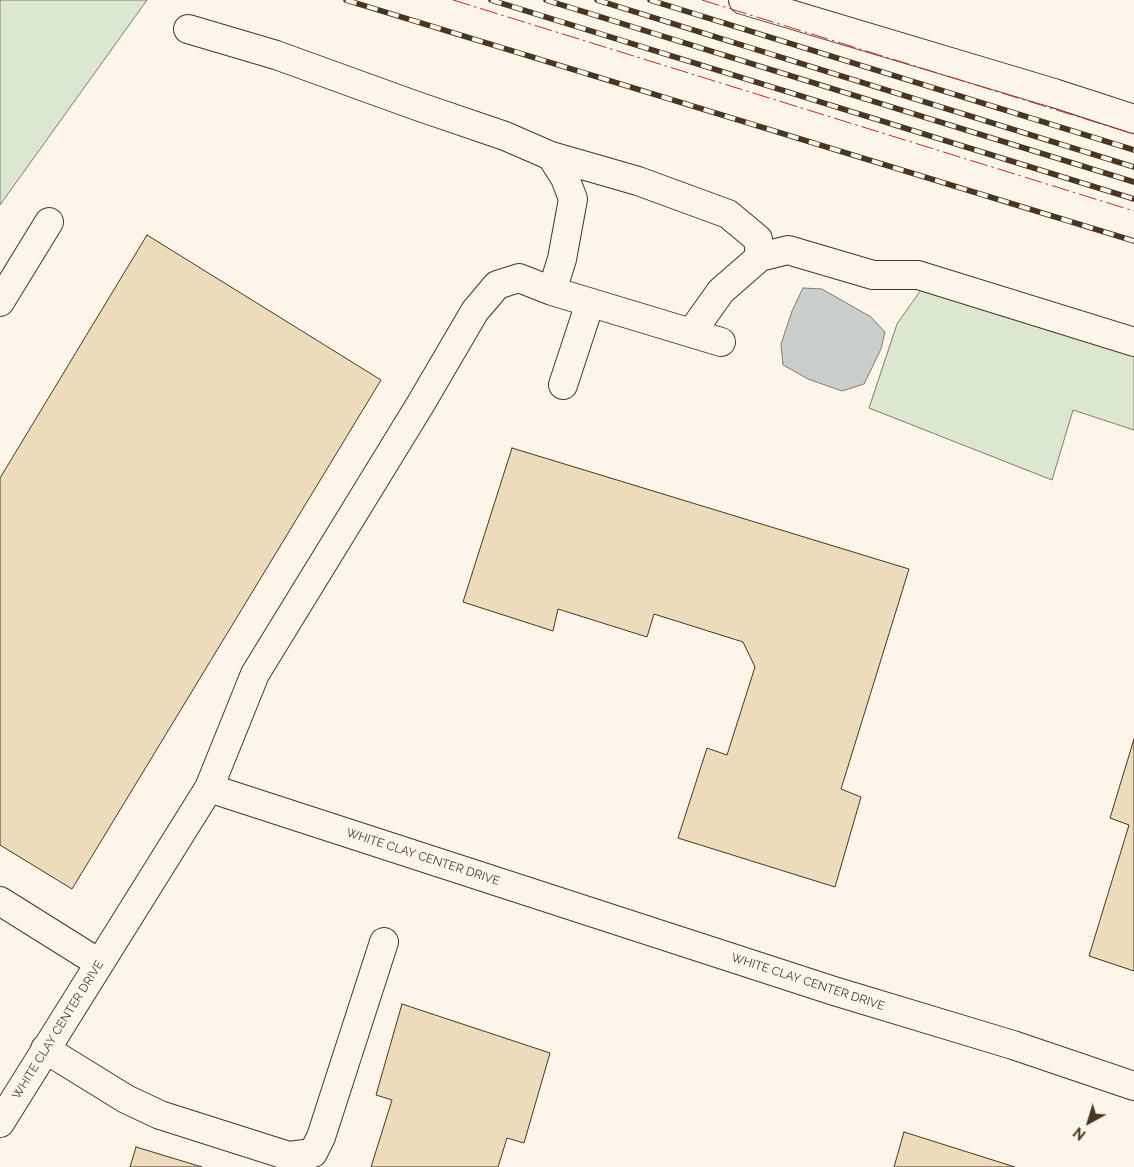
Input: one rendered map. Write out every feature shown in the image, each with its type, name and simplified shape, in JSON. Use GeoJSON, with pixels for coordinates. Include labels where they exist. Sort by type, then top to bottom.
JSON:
{"type":"FeatureCollection","features":[{"type":"Feature","properties":{"kind":"lane"},"geometry":{"type":"LineString","coordinates":[[744,0],[1134,119]]}},
{"type":"Feature","properties":{"kind":"lane"},"geometry":{"type":"LineString","coordinates":[[188,30],[276,56],[505,136],[551,156],[638,181],[728,214],[758,239],[760,257]]}},
{"type":"Feature","properties":{"kind":"lane"},"geometry":{"type":"LineString","coordinates":[[551,156],[565,178],[573,199],[562,259],[552,291]]}},
{"type":"Feature","properties":{"kind":"lane"},"geometry":{"type":"LineString","coordinates":[[0,302],[49,222]]}},
{"type":"Feature","properties":{"kind":"lane"},"geometry":{"type":"LineString","coordinates":[[691,333],[722,291],[760,257],[788,250],[872,276],[918,275],[1134,342]]}},
{"type":"Feature","properties":{"kind":"lane"},"geometry":{"type":"LineString","coordinates":[[209,788],[255,674],[415,413],[475,311],[498,285],[519,278],[552,291],[721,342]]}},
{"type":"Feature","properties":{"kind":"lane"},"geometry":{"type":"LineString","coordinates":[[562,384],[590,303]]}},
{"type":"Feature","properties":{"kind":"lane","name":"WHITE CLAY CENTER DRIVE"},"geometry":{"type":"LineString","coordinates":[[0,1123],[209,788],[834,991],[1013,1045],[1134,1086]]}},
{"type":"Feature","properties":{"kind":"lane"},"geometry":{"type":"LineString","coordinates":[[0,901],[99,963]]}},
{"type":"Feature","properties":{"kind":"lane"},"geometry":{"type":"LineString","coordinates":[[45,1049],[126,1099],[160,1115],[289,1156],[313,1153],[322,1137],[384,942]]}},
{"type":"Feature","properties":{"kind":"green space"},"geometry":{"type":"Polygon","coordinates":[[[0,0],[147,0],[0,205],[0,0]]]}},
{"type":"Feature","properties":{"kind":"green space"},"geometry":{"type":"Polygon","coordinates":[[[935,270],[1134,334],[1134,430],[1073,410],[1052,480],[869,408],[897,324],[935,270]]]}},
{"type":"Feature","properties":{"kind":"shaded area"},"geometry":{"type":"Polygon","coordinates":[[[803,288],[822,289],[871,317],[885,332],[881,349],[864,384],[842,391],[808,379],[783,365],[781,344],[792,311],[803,288]]]}},
{"type":"Feature","properties":{"kind":"building"},"geometry":{"type":"Polygon","coordinates":[[[147,235],[381,380],[72,889],[0,845],[0,478],[147,235]]]}},
{"type":"Feature","properties":{"kind":"building"},"geometry":{"type":"Polygon","coordinates":[[[512,448],[909,569],[841,789],[861,797],[835,887],[678,838],[707,748],[727,755],[755,667],[743,642],[654,614],[647,637],[558,609],[553,631],[463,602],[512,448]]]}},
{"type":"Feature","properties":{"kind":"building"},"geometry":{"type":"Polygon","coordinates":[[[1134,739],[1134,971],[1089,956],[1129,825],[1110,818],[1134,739]]]}},
{"type":"Feature","properties":{"kind":"building"},"geometry":{"type":"Polygon","coordinates":[[[402,1004],[550,1053],[524,1143],[507,1138],[498,1167],[371,1167],[392,1100],[376,1095],[402,1004]]]}},
{"type":"Feature","properties":{"kind":"building"},"geometry":{"type":"Polygon","coordinates":[[[904,1132],[1015,1167],[894,1167],[904,1132]]]}},
{"type":"Feature","properties":{"kind":"building"},"geometry":{"type":"Polygon","coordinates":[[[136,1147],[202,1167],[130,1167],[136,1147]]]}},
{"type":"Feature","properties":{"kind":"railway"},"geometry":{"type":"LineString","coordinates":[[346,0],[1134,241]]}},
{"type":"Feature","properties":{"kind":"railway"},"geometry":{"type":"LineString","coordinates":[[491,0],[1134,199]]}},
{"type":"Feature","properties":{"kind":"railway"},"geometry":{"type":"LineString","coordinates":[[546,0],[1134,182]]}},
{"type":"Feature","properties":{"kind":"railway"},"geometry":{"type":"LineString","coordinates":[[597,0],[1134,167]]}},
{"type":"Feature","properties":{"kind":"railway"},"geometry":{"type":"LineString","coordinates":[[650,0],[1134,150]]}},
{"type":"Feature","properties":{"kind":"power"},"geometry":{"type":"LineString","coordinates":[[453,0],[1134,211]]}},
{"type":"Feature","properties":{"kind":"power"},"geometry":{"type":"LineString","coordinates":[[702,0],[1134,134]]}}]}
